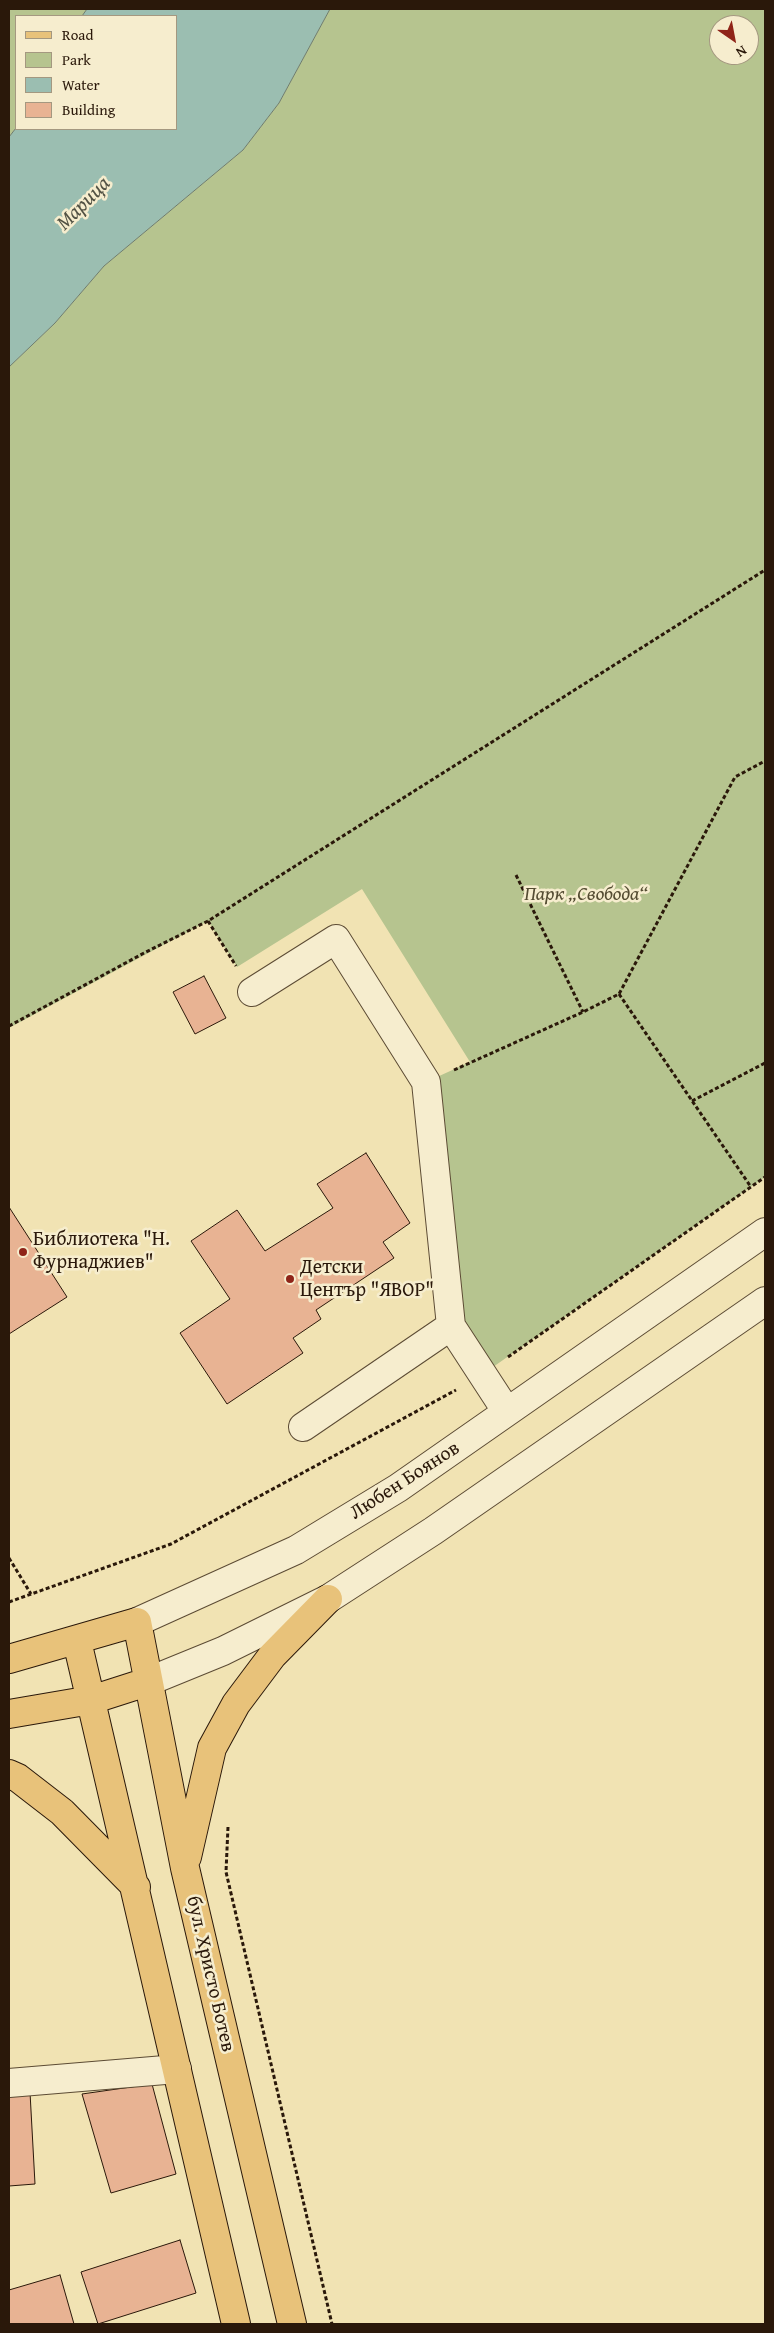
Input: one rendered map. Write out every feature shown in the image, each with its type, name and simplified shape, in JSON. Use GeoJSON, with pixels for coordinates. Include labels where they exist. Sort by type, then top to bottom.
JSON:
{"type":"FeatureCollection","features":[{"type":"Feature","properties":{"kind":"main road"},"geometry":{"type":"LineString","coordinates":[[185,1868],[212,1748],[236,1704],[266,1664],[328,1599]]}},
{"type":"Feature","properties":{"kind":"main road","name":"Любен Боянов"},"geometry":{"type":"LineString","coordinates":[[9,1659],[77,1641],[137,1622]]}},
{"type":"Feature","properties":{"kind":"main road","name":"бул. Христо Ботев"},"geometry":{"type":"LineString","coordinates":[[137,1622],[185,1868],[292,2324]]}},
{"type":"Feature","properties":{"kind":"main road"},"geometry":{"type":"LineString","coordinates":[[77,1641],[136,1888],[233,2324]]}},
{"type":"Feature","properties":{"kind":"main road"},"geometry":{"type":"LineString","coordinates":[[9,1714],[91,1700],[148,1682]]}},
{"type":"Feature","properties":{"kind":"main road"},"geometry":{"type":"LineString","coordinates":[[9,1774],[18,1778],[62,1812],[136,1888]]}},
{"type":"Feature","properties":{"kind":"street"},"geometry":{"type":"LineString","coordinates":[[252,992],[336,939],[426,1082],[451,1326],[507,1412]]}},
{"type":"Feature","properties":{"kind":"street","name":"Любен Боянов"},"geometry":{"type":"LineString","coordinates":[[137,1622],[296,1550],[398,1488],[765,1232]]}},
{"type":"Feature","properties":{"kind":"street"},"geometry":{"type":"LineString","coordinates":[[148,1682],[223,1651],[328,1599],[433,1531],[765,1301]]}},
{"type":"Feature","properties":{"kind":"street"},"geometry":{"type":"LineString","coordinates":[[303,1427],[451,1326]]}},
{"type":"Feature","properties":{"kind":"street"},"geometry":{"type":"LineString","coordinates":[[9,2083],[177,2069]]}},
{"type":"Feature","properties":{"kind":"path"},"geometry":{"type":"LineString","coordinates":[[9,1026],[144,953],[208,921],[765,570]]}},
{"type":"Feature","properties":{"kind":"path"},"geometry":{"type":"LineString","coordinates":[[426,1082],[619,994],[735,777],[765,761]]}},
{"type":"Feature","properties":{"kind":"path"},"geometry":{"type":"LineString","coordinates":[[516,875],[583,1012]]}},
{"type":"Feature","properties":{"kind":"path"},"geometry":{"type":"LineString","coordinates":[[208,921],[252,992]]}},
{"type":"Feature","properties":{"kind":"path"},"geometry":{"type":"LineString","coordinates":[[619,994],[750,1187]]}},
{"type":"Feature","properties":{"kind":"path"},"geometry":{"type":"LineString","coordinates":[[692,1101],[765,1063]]}},
{"type":"Feature","properties":{"kind":"path"},"geometry":{"type":"LineString","coordinates":[[9,1602],[170,1544],[395,1424],[482,1374],[765,1177]]}},
{"type":"Feature","properties":{"kind":"path"},"geometry":{"type":"LineString","coordinates":[[9,1558],[32,1594]]}},
{"type":"Feature","properties":{"kind":"path"},"geometry":{"type":"LineString","coordinates":[[229,1818],[226,1872],[332,2324]]}},
{"type":"Feature","properties":{"kind":"green space"},"geometry":{"type":"Polygon","coordinates":[[[9,9],[87,9],[83,15],[15,15],[15,129],[9,137],[9,9]]]}},
{"type":"Feature","properties":{"kind":"green space","name":"Парк „Свобода“"},"geometry":{"type":"Polygon","coordinates":[[[330,9],[765,9],[765,1177],[483,1374],[451,1326],[426,1082],[470,1062],[362,889],[237,967],[208,921],[9,1028],[9,367],[55,323],[104,266],[243,150],[279,103],[330,9]]]}},
{"type":"Feature","properties":{"kind":"water","name":"Марица"},"geometry":{"type":"Polygon","coordinates":[[[87,9],[330,9],[279,103],[243,150],[104,266],[55,323],[9,367],[9,137],[15,129],[178,130],[178,15],[83,15],[87,9]]]}},
{"type":"Feature","properties":{"kind":"building"},"geometry":{"type":"Polygon","coordinates":[[[204,976],[226,1018],[195,1034],[173,992],[204,976]]]}},
{"type":"Feature","properties":{"kind":"building","name":"Детски Център \"ЯВОР\""},"geometry":{"type":"Polygon","coordinates":[[[366,1153],[410,1223],[383,1242],[394,1258],[316,1310],[321,1319],[293,1338],[303,1353],[227,1404],[180,1333],[230,1299],[191,1241],[237,1210],[265,1251],[333,1208],[317,1184],[366,1153]]]}},
{"type":"Feature","properties":{"kind":"building","name":"Библиотека \"Н. Фурнаджиев\""},"geometry":{"type":"Polygon","coordinates":[[[9,1207],[67,1297],[9,1334],[9,1207]]]}},
{"type":"Feature","properties":{"kind":"building"},"geometry":{"type":"Polygon","coordinates":[[[152,2084],[176,2174],[111,2193],[82,2094],[152,2084]]]}},
{"type":"Feature","properties":{"kind":"building"},"geometry":{"type":"Polygon","coordinates":[[[30,2092],[35,2184],[9,2186],[9,2093],[30,2092]]]}},
{"type":"Feature","properties":{"kind":"building"},"geometry":{"type":"Polygon","coordinates":[[[180,2240],[196,2293],[98,2324],[81,2272],[180,2240]]]}},
{"type":"Feature","properties":{"kind":"building"},"geometry":{"type":"Polygon","coordinates":[[[60,2275],[74,2324],[9,2324],[9,2290],[60,2275]]]}},
{"type":"Feature","properties":{"kind":"place","name":"Библиотека \"Н. Фурнаджиев\""},"geometry":{"type":"Point","coordinates":[23,1252]}},
{"type":"Feature","properties":{"kind":"place","name":"Детски Център \"ЯВОР\""},"geometry":{"type":"Point","coordinates":[290,1279]}}]}
